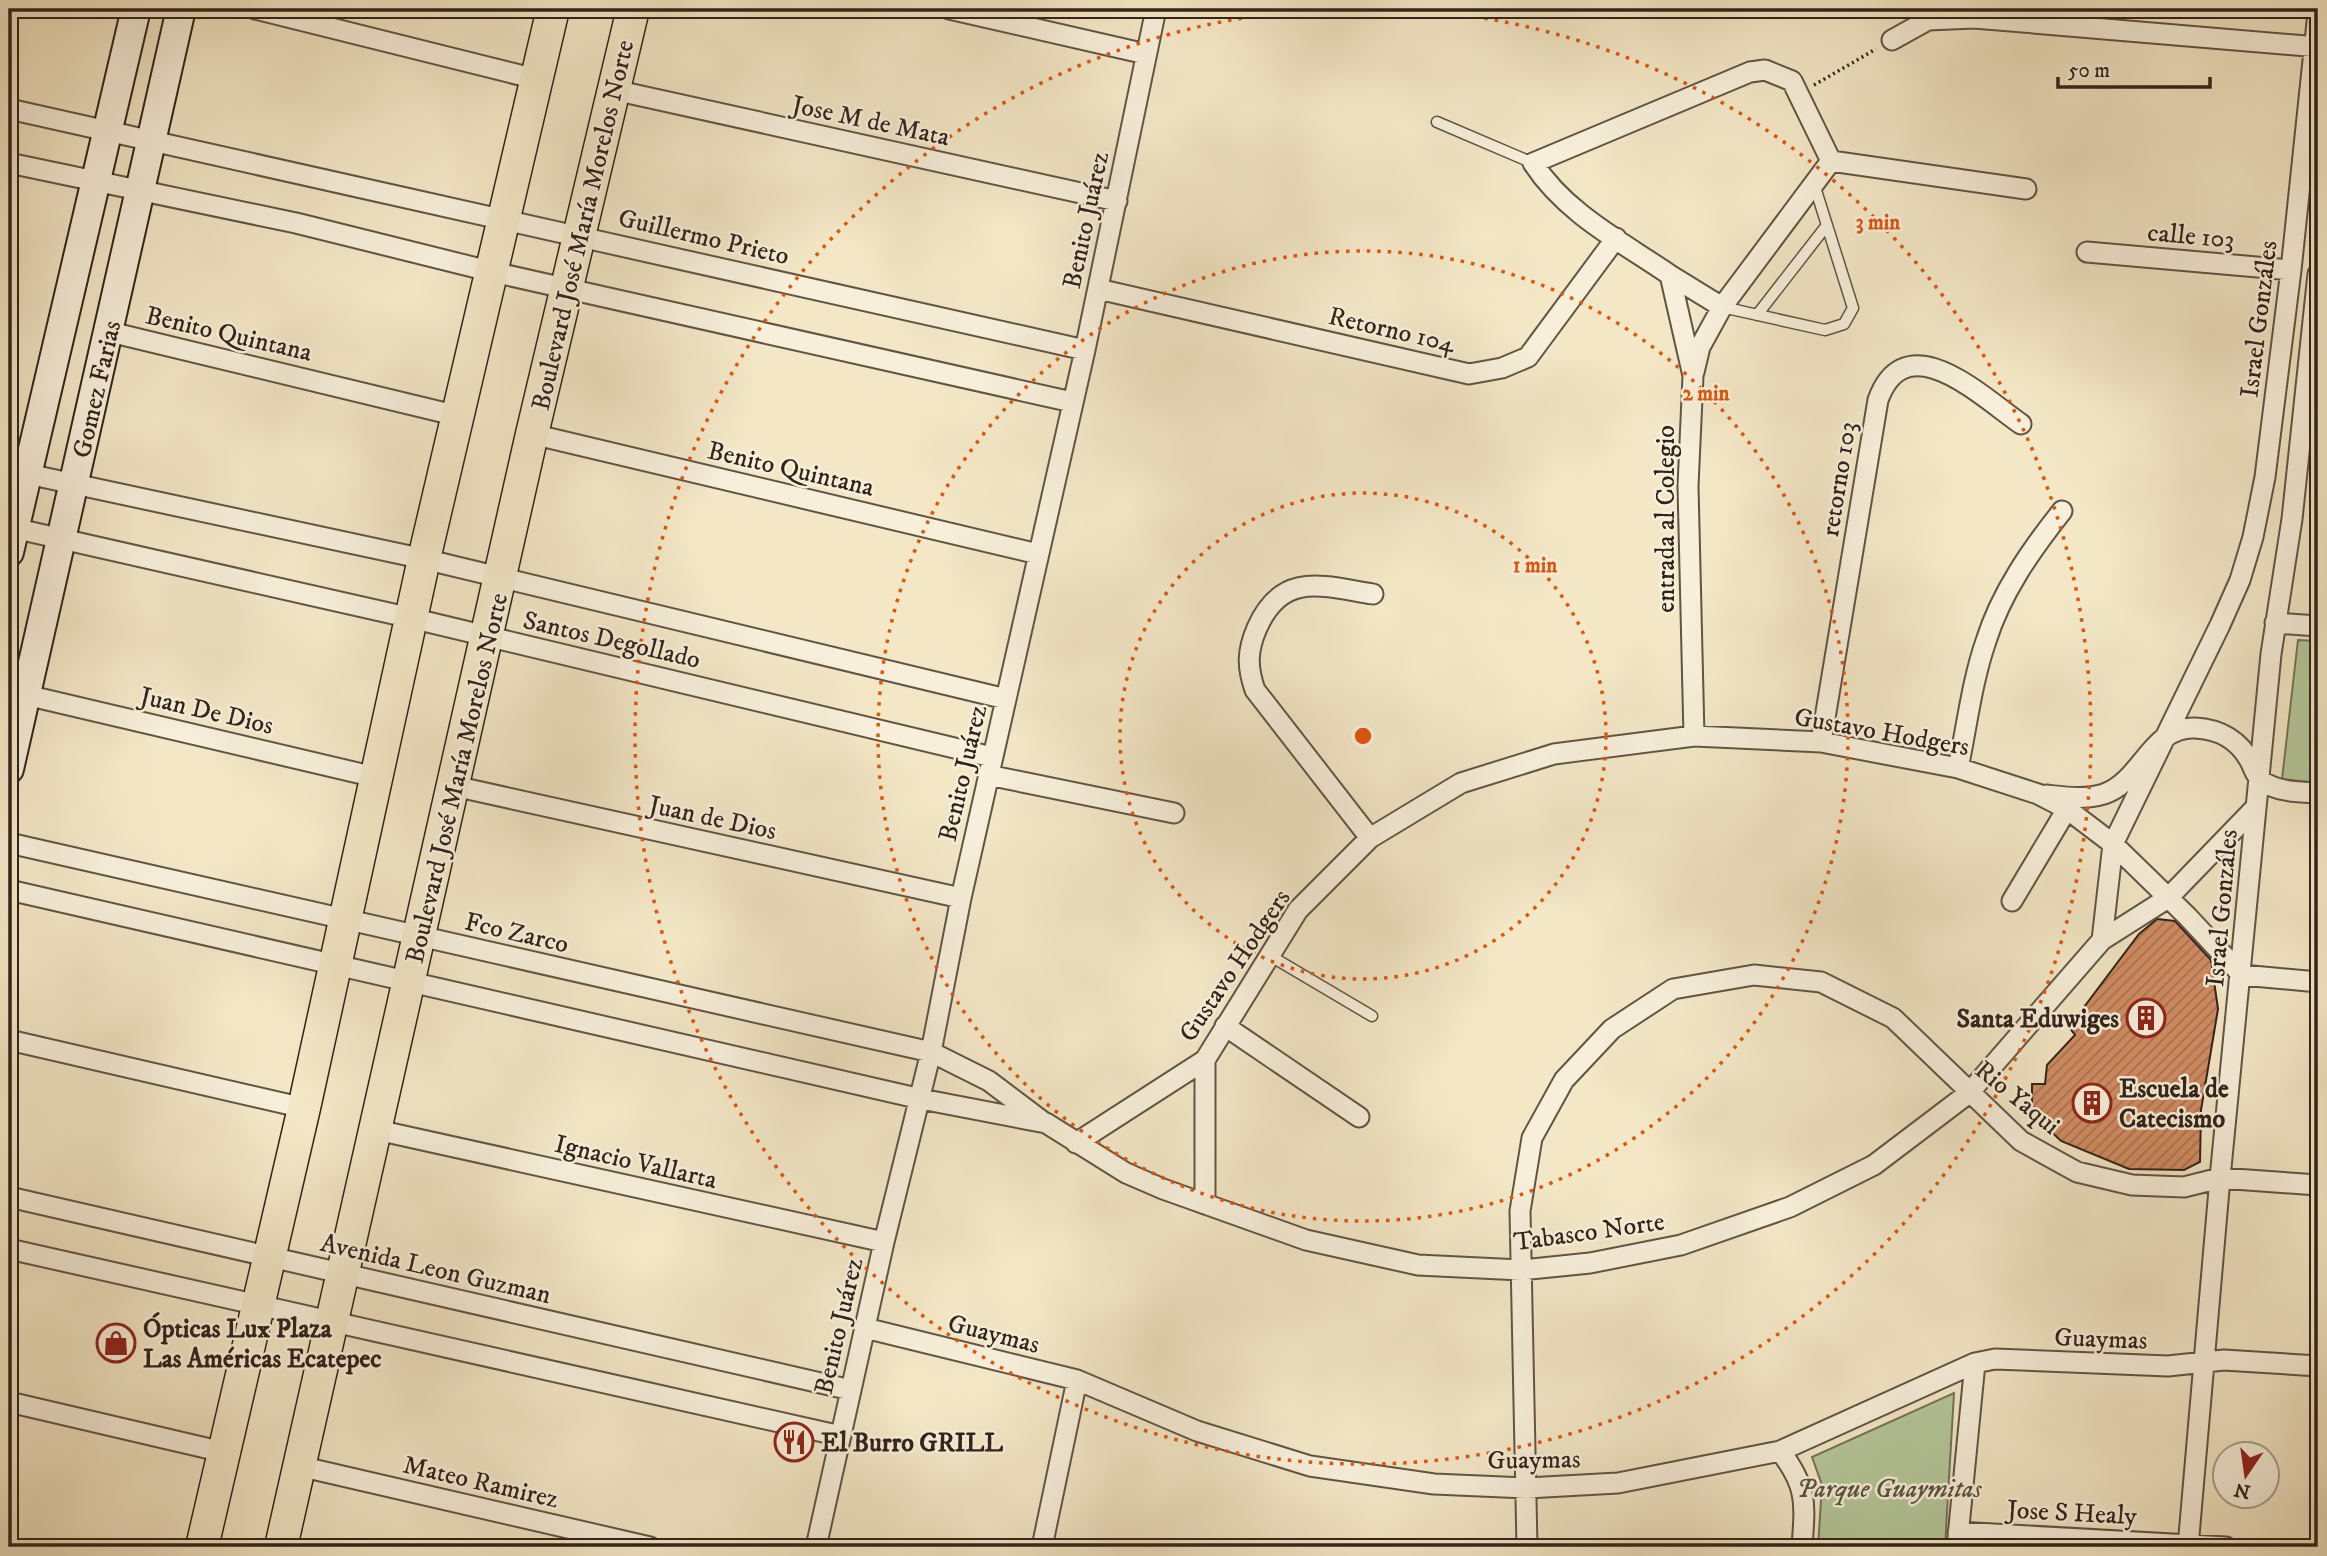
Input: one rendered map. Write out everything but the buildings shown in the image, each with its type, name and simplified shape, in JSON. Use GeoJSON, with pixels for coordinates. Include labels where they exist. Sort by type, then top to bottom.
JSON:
{"type":"FeatureCollection","features":[{"type":"Feature","properties":{"kind":"main road"},"geometry":{"type":"LineString","coordinates":[[202,1547],[256,1303],[304,1108],[424,558],[493,272],[552,9]]}},
{"type":"Feature","properties":{"kind":"main road","name":"Boulevard José María Morelos Norte"},"geometry":{"type":"LineString","coordinates":[[281,1547],[533,434],[633,9]]}},
{"type":"Feature","properties":{"kind":"street","name":"Gomez Farias"},"geometry":{"type":"LineString","coordinates":[[11,536],[18,472],[94,183],[136,9]]}},
{"type":"Feature","properties":{"kind":"street","name":"Gomez Farias"},"geometry":{"type":"LineString","coordinates":[[9,769],[181,9]]}},
{"type":"Feature","properties":{"kind":"street"},"geometry":{"type":"LineString","coordinates":[[255,9],[536,79]]}},
{"type":"Feature","properties":{"kind":"street"},"geometry":{"type":"LineString","coordinates":[[948,9],[1146,54]]}},
{"type":"Feature","properties":{"kind":"street","name":"Benito Juárez"},"geometry":{"type":"LineString","coordinates":[[816,1547],[884,1242],[932,1052],[961,898],[1085,350],[1155,9]]}},
{"type":"Feature","properties":{"kind":"street","name":"Israel Gonzáles"},"geometry":{"type":"LineString","coordinates":[[2168,733],[2240,580],[2258,513],[2291,270],[2317,47],[2318,13]]}},
{"type":"Feature","properties":{"kind":"street"},"geometry":{"type":"LineString","coordinates":[[1892,40],[1926,15],[2317,47]]}},
{"type":"Feature","properties":{"kind":"street"},"geometry":{"type":"LineString","coordinates":[[1722,307],[1579,213],[1546,184],[1533,163],[1751,72],[1779,73],[1792,81],[1831,161]]}},
{"type":"Feature","properties":{"kind":"street","name":"Jose M de Mata"},"geometry":{"type":"LineString","coordinates":[[614,90],[1117,201]]}},
{"type":"Feature","properties":{"kind":"street","name":"Guillermo Prieto"},"geometry":{"type":"LineString","coordinates":[[9,109],[149,142],[580,234],[1085,350]]}},
{"type":"Feature","properties":{"kind":"street"},"geometry":{"type":"LineString","coordinates":[[1693,376],[1700,347],[1722,307],[1831,161]]}},
{"type":"Feature","properties":{"kind":"street"},"geometry":{"type":"LineString","coordinates":[[1831,161],[2026,190]]}},
{"type":"Feature","properties":{"kind":"street"},"geometry":{"type":"LineString","coordinates":[[9,163],[94,183],[296,223],[493,272],[1072,402]]}},
{"type":"Feature","properties":{"kind":"street","name":"Retorno 104"},"geometry":{"type":"LineString","coordinates":[[1098,289],[1469,373],[1502,368],[1528,358],[1616,238]]}},
{"type":"Feature","properties":{"kind":"street","name":"calle 103"},"geometry":{"type":"LineString","coordinates":[[2087,252],[2291,270]]}},
{"type":"Feature","properties":{"kind":"street","name":"Israel Gonzáles"},"geometry":{"type":"LineString","coordinates":[[2188,1546],[2258,778],[2275,623],[2310,423],[2318,274]]}},
{"type":"Feature","properties":{"kind":"street","name":"entrada al Colegio"},"geometry":{"type":"LineString","coordinates":[[1670,275],[1693,376],[1688,486],[1694,736]]}},
{"type":"Feature","properties":{"kind":"street","name":"Benito Quintana"},"geometry":{"type":"LineString","coordinates":[[110,332],[458,416]]}},
{"type":"Feature","properties":{"kind":"street","name":"retorno 103"},"geometry":{"type":"LineString","coordinates":[[1821,742],[1878,400],[1884,383],[1897,370],[1918,365],[1944,370],[2021,424]]}},
{"type":"Feature","properties":{"kind":"street","name":"Benito Quintana"},"geometry":{"type":"LineString","coordinates":[[533,434],[1038,554]]}},
{"type":"Feature","properties":{"kind":"street","name":"Santos Degollado"},"geometry":{"type":"LineString","coordinates":[[18,472],[424,558],[1006,699]]}},
{"type":"Feature","properties":{"kind":"street"},"geometry":{"type":"LineString","coordinates":[[1958,768],[1985,641],[2003,600],[2033,547],[2062,511]]}},
{"type":"Feature","properties":{"kind":"street","name":"Santos Degollado"},"geometry":{"type":"LineString","coordinates":[[11,536],[61,540],[411,618],[1174,813]]}},
{"type":"Feature","properties":{"kind":"street"},"geometry":{"type":"LineString","coordinates":[[1370,838],[1255,690],[1247,667],[1250,644],[1264,612],[1283,591],[1319,586],[1373,594]]}},
{"type":"Feature","properties":{"kind":"street"},"geometry":{"type":"LineString","coordinates":[[2275,623],[2318,626]]}},
{"type":"Feature","properties":{"kind":"street","name":"Juan De Dios"},"geometry":{"type":"LineString","coordinates":[[26,695],[375,776]]}},
{"type":"Feature","properties":{"kind":"street"},"geometry":{"type":"LineString","coordinates":[[2038,794],[2090,798],[2115,789],[2168,733],[2194,728],[2219,732],[2241,745],[2258,778],[2288,791],[2318,793]]}},
{"type":"Feature","properties":{"kind":"street"},"geometry":{"type":"LineString","coordinates":[[2102,940],[2113,844],[2168,733]]}},
{"type":"Feature","properties":{"kind":"street","name":"Gustavo Hodgers"},"geometry":{"type":"LineString","coordinates":[[1076,1143],[1205,1060],[1298,910],[1370,838],[1461,783],[1554,754],[1694,736],[1821,742],[1958,768],[2038,794],[2067,809],[2113,844],[2242,975]]}},
{"type":"Feature","properties":{"kind":"street","name":"Juan de Dios"},"geometry":{"type":"LineString","coordinates":[[454,786],[961,898]]}},
{"type":"Feature","properties":{"kind":"street","name":"Tabasco Norte"},"geometry":{"type":"LineString","coordinates":[[921,1099],[1046,1123],[1126,1173],[1205,1205],[1306,1240],[1418,1265],[1521,1270],[1590,1264],[1681,1245],[1790,1207],[1874,1165],[1969,1093],[2102,940],[2168,898],[2256,807]]}},
{"type":"Feature","properties":{"kind":"street"},"geometry":{"type":"LineString","coordinates":[[2012,901],[2067,809]]}},
{"type":"Feature","properties":{"kind":"street","name":"Fco Zarco"},"geometry":{"type":"LineString","coordinates":[[9,843],[932,1052]]}},
{"type":"Feature","properties":{"kind":"street"},"geometry":{"type":"LineString","coordinates":[[9,890],[921,1099]]}},
{"type":"Feature","properties":{"kind":"street","name":"Rio Yaqui"},"geometry":{"type":"LineString","coordinates":[[1527,1547],[1520,1211],[1532,1138],[1564,1080],[1612,1029],[1672,989],[1754,975],[1821,982],[1893,1018],[2021,1141],[2077,1172],[2132,1185],[2184,1187],[2220,1178],[2318,1185]]}},
{"type":"Feature","properties":{"kind":"street"},"geometry":{"type":"LineString","coordinates":[[2242,975],[2318,982]]}},
{"type":"Feature","properties":{"kind":"street"},"geometry":{"type":"LineString","coordinates":[[1225,1026],[1359,1117]]}},
{"type":"Feature","properties":{"kind":"street"},"geometry":{"type":"LineString","coordinates":[[9,1040],[304,1108]]}},
{"type":"Feature","properties":{"kind":"street"},"geometry":{"type":"LineString","coordinates":[[932,1052],[989,1081],[1046,1123]]}},
{"type":"Feature","properties":{"kind":"street"},"geometry":{"type":"LineString","coordinates":[[1205,1060],[1205,1205]]}},
{"type":"Feature","properties":{"kind":"street","name":"Ignacio Vallarta"},"geometry":{"type":"LineString","coordinates":[[377,1130],[884,1242]]}},
{"type":"Feature","properties":{"kind":"street","name":"Avenida Leon Guzman"},"geometry":{"type":"LineString","coordinates":[[9,1196],[851,1390]]}},
{"type":"Feature","properties":{"kind":"street"},"geometry":{"type":"LineString","coordinates":[[9,1249],[841,1436]]}},
{"type":"Feature","properties":{"kind":"street","name":"Guaymas"},"geometry":{"type":"LineString","coordinates":[[864,1328],[1077,1380],[1197,1431],[1310,1466],[1434,1484],[1527,1488],[1618,1483],[1780,1451],[1975,1363],[1996,1359],[2168,1366],[2205,1361],[2318,1366]]}},
{"type":"Feature","properties":{"kind":"street"},"geometry":{"type":"LineString","coordinates":[[1957,1540],[1975,1363]]}},
{"type":"Feature","properties":{"kind":"street"},"geometry":{"type":"LineString","coordinates":[[1042,1547],[1077,1380]]}},
{"type":"Feature","properties":{"kind":"street"},"geometry":{"type":"LineString","coordinates":[[9,1402],[223,1452]]}},
{"type":"Feature","properties":{"kind":"street"},"geometry":{"type":"LineString","coordinates":[[1780,1451],[1797,1474],[1805,1505],[1802,1547]]}},
{"type":"Feature","properties":{"kind":"street","name":"Mateo Ramirez"},"geometry":{"type":"LineString","coordinates":[[299,1466],[650,1547]]}},
{"type":"Feature","properties":{"kind":"street","name":"Jose S Healy"},"geometry":{"type":"LineString","coordinates":[[1957,1540],[2226,1547]]}},
{"type":"Feature","properties":{"kind":"lane"},"geometry":{"type":"LineString","coordinates":[[1437,122],[1533,163]]}},
{"type":"Feature","properties":{"kind":"lane"},"geometry":{"type":"LineString","coordinates":[[1722,307],[1825,330],[1844,324],[1853,308],[1814,184]]}},
{"type":"Feature","properties":{"kind":"lane"},"geometry":{"type":"LineString","coordinates":[[1757,315],[1827,225]]}},
{"type":"Feature","properties":{"kind":"lane"},"geometry":{"type":"LineString","coordinates":[[1269,955],[1372,1016]]}},
{"type":"Feature","properties":{"kind":"path"},"geometry":{"type":"LineString","coordinates":[[1800,93],[1892,40]]}},
{"type":"Feature","properties":{"kind":"green space"},"geometry":{"type":"Polygon","coordinates":[[[2298,640],[2318,641],[2318,783],[2282,779],[2298,640]]]}},
{"type":"Feature","properties":{"kind":"green space","name":"Parque Guaymitas"},"geometry":{"type":"Polygon","coordinates":[[[1954,1393],[1945,1547],[1818,1547],[1822,1485],[1812,1457],[1954,1393]]]}},
{"type":"Feature","properties":{"kind":"place","name":"Santa Eduwiges"},"geometry":{"type":"Point","coordinates":[2146,1018]}},
{"type":"Feature","properties":{"kind":"place","name":"Escuela de Catecismo"},"geometry":{"type":"Point","coordinates":[2092,1103]}},
{"type":"Feature","properties":{"kind":"place","name":"Ópticas Lux Plaza Las Américas Ecatepec"},"geometry":{"type":"Point","coordinates":[116,1343]}},
{"type":"Feature","properties":{"kind":"place","name":"El Burro GRILL"},"geometry":{"type":"Point","coordinates":[794,1442]}}]}
